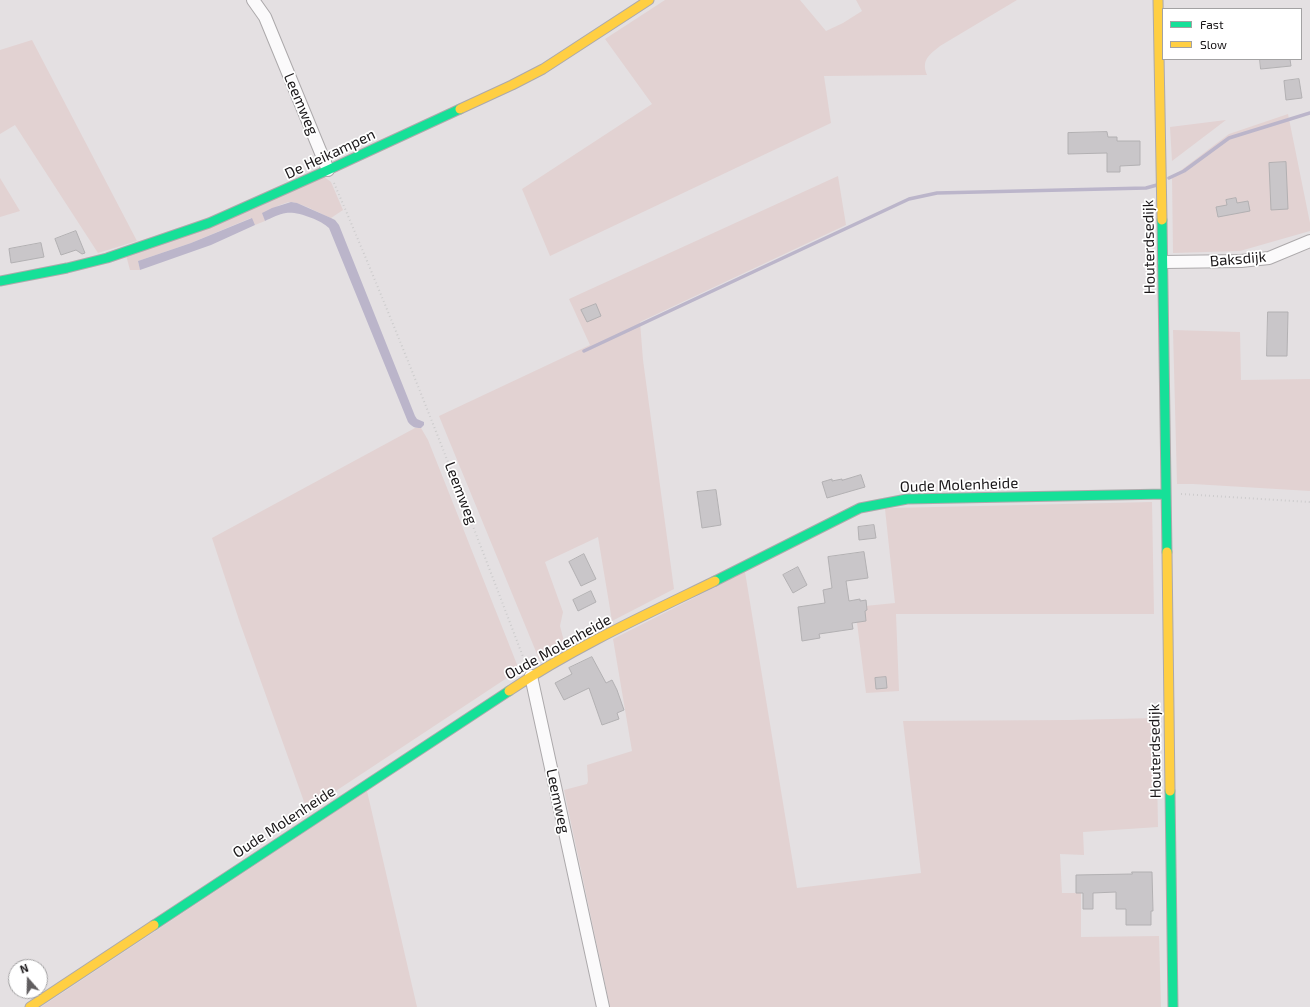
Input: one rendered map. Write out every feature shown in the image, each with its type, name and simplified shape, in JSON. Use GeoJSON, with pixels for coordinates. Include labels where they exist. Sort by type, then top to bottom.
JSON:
{"type":"FeatureCollection","features":[{"type":"Feature","properties":{"kind":"street","name":"Leemweg"},"geometry":{"type":"LineString","coordinates":[[253,0],[265,18],[328,170]]}},
{"type":"Feature","properties":{"kind":"street","name":"De Heikampen"},"geometry":{"type":"LineString","coordinates":[[0,281],[67,268],[107,258],[209,223],[512,85],[543,69],[649,0]]}},
{"type":"Feature","properties":{"kind":"street","name":"Houterdsedijk"},"geometry":{"type":"LineString","coordinates":[[1158,0],[1164,262],[1173,1007]]}},
{"type":"Feature","properties":{"kind":"street","name":"Baksdijk"},"geometry":{"type":"LineString","coordinates":[[1164,262],[1241,261],[1269,258],[1310,241]]}},
{"type":"Feature","properties":{"kind":"street","name":"Oude Molenheide"},"geometry":{"type":"LineString","coordinates":[[30,1007],[531,676],[612,632],[860,508],[907,499],[1166,494]]}},
{"type":"Feature","properties":{"kind":"street","name":"Leemweg"},"geometry":{"type":"LineString","coordinates":[[531,676],[603,1007]]}},
{"type":"Feature","properties":{"kind":"path","name":"Leemweg"},"geometry":{"type":"LineString","coordinates":[[328,170],[381,292],[456,479],[531,676]]}},
{"type":"Feature","properties":{"kind":"path"},"geometry":{"type":"LineString","coordinates":[[1166,494],[1310,502]]}},
{"type":"Feature","properties":{"kind":"shaded area"},"geometry":{"type":"Polygon","coordinates":[[[665,0],[800,0],[826,31],[843,23],[862,11],[856,0],[1017,0],[936,49],[927,58],[925,70],[927,75],[824,76],[831,123],[550,256],[522,189],[652,104],[605,39],[665,0]]]}},
{"type":"Feature","properties":{"kind":"shaded area"},"geometry":{"type":"Polygon","coordinates":[[[32,40],[137,241],[98,253],[15,125],[0,134],[0,50],[32,40]]]}},
{"type":"Feature","properties":{"kind":"shaded area"},"geometry":{"type":"Polygon","coordinates":[[[1288,114],[1310,223],[1310,231],[1240,251],[1173,253],[1172,177],[1229,134],[1288,114]]]}},
{"type":"Feature","properties":{"kind":"shaded area"},"geometry":{"type":"Polygon","coordinates":[[[1226,120],[1172,161],[1170,127],[1226,120]]]}},
{"type":"Feature","properties":{"kind":"shaded area"},"geometry":{"type":"Polygon","coordinates":[[[323,176],[331,182],[343,210],[331,218],[304,206],[289,202],[263,214],[265,221],[255,225],[251,218],[191,243],[138,261],[140,270],[130,270],[126,255],[323,176]]]}},
{"type":"Feature","properties":{"kind":"shaded area"},"geometry":{"type":"Polygon","coordinates":[[[838,176],[846,225],[640,322],[643,360],[674,589],[612,621],[598,537],[545,562],[563,612],[560,626],[565,645],[539,659],[439,416],[590,345],[569,299],[838,176]]]}},
{"type":"Feature","properties":{"kind":"shaded area"},"geometry":{"type":"Polygon","coordinates":[[[0,178],[20,211],[0,217],[0,178]]]}},
{"type":"Feature","properties":{"kind":"shaded area"},"geometry":{"type":"Polygon","coordinates":[[[291,202],[297,203],[331,218],[339,225],[415,416],[417,419],[424,422],[424,425],[421,428],[414,427],[408,422],[329,228],[309,217],[296,213],[281,214],[265,221],[262,213],[291,202]]]}},
{"type":"Feature","properties":{"kind":"shaded area"},"geometry":{"type":"Polygon","coordinates":[[[252,218],[255,225],[211,245],[140,270],[138,261],[191,243],[252,218]]]}},
{"type":"Feature","properties":{"kind":"shaded area"},"geometry":{"type":"Polygon","coordinates":[[[1173,330],[1240,332],[1241,380],[1310,379],[1310,491],[1177,484],[1173,330]]]}},
{"type":"Feature","properties":{"kind":"shaded area"},"geometry":{"type":"Polygon","coordinates":[[[415,428],[421,428],[428,440],[518,667],[516,672],[307,810],[240,623],[212,538],[415,428]]]}},
{"type":"Feature","properties":{"kind":"shaded area"},"geometry":{"type":"Polygon","coordinates":[[[1152,502],[1154,614],[896,614],[899,691],[866,693],[855,607],[895,603],[885,509],[1152,502]]]}},
{"type":"Feature","properties":{"kind":"shaded area"},"geometry":{"type":"Polygon","coordinates":[[[745,572],[797,888],[921,873],[903,721],[1156,718],[1158,827],[1083,832],[1084,855],[1060,854],[1062,893],[1081,893],[1081,937],[1159,936],[1161,1007],[610,1007],[564,790],[587,784],[587,765],[632,751],[613,639],[745,572]]]}},
{"type":"Feature","properties":{"kind":"shaded area"},"geometry":{"type":"Polygon","coordinates":[[[367,791],[417,1007],[41,1007],[367,791]]]}},
{"type":"Feature","properties":{"kind":"building"},"geometry":{"type":"Polygon","coordinates":[[[1260,60],[1290,60],[1291,66],[1261,69],[1260,60]]]}},
{"type":"Feature","properties":{"kind":"building"},"geometry":{"type":"Polygon","coordinates":[[[1299,79],[1302,98],[1286,100],[1284,81],[1299,79]]]}},
{"type":"Feature","properties":{"kind":"building"},"geometry":{"type":"Polygon","coordinates":[[[1107,132],[1108,137],[1117,137],[1117,141],[1140,141],[1140,165],[1120,166],[1120,172],[1107,172],[1107,153],[1068,154],[1068,133],[1107,132]]]}},
{"type":"Feature","properties":{"kind":"building"},"geometry":{"type":"Polygon","coordinates":[[[1286,162],[1288,209],[1271,210],[1269,163],[1286,162]]]}},
{"type":"Feature","properties":{"kind":"building"},"geometry":{"type":"Polygon","coordinates":[[[1236,198],[1237,203],[1248,201],[1250,211],[1218,217],[1216,207],[1227,205],[1226,200],[1236,198]]]}},
{"type":"Feature","properties":{"kind":"building"},"geometry":{"type":"Polygon","coordinates":[[[76,231],[85,253],[82,254],[76,250],[61,255],[55,239],[76,231]]]}},
{"type":"Feature","properties":{"kind":"building"},"geometry":{"type":"Polygon","coordinates":[[[41,243],[44,257],[11,263],[9,249],[41,243]]]}},
{"type":"Feature","properties":{"kind":"building"},"geometry":{"type":"Polygon","coordinates":[[[596,304],[601,316],[587,322],[581,310],[596,304]]]}},
{"type":"Feature","properties":{"kind":"building"},"geometry":{"type":"Polygon","coordinates":[[[1268,312],[1288,312],[1287,356],[1267,356],[1268,312]]]}},
{"type":"Feature","properties":{"kind":"building"},"geometry":{"type":"Polygon","coordinates":[[[861,475],[865,487],[827,498],[822,482],[832,479],[832,481],[842,480],[861,475]]]}},
{"type":"Feature","properties":{"kind":"building"},"geometry":{"type":"Polygon","coordinates":[[[716,490],[721,525],[702,528],[697,492],[716,490]]]}},
{"type":"Feature","properties":{"kind":"building"},"geometry":{"type":"Polygon","coordinates":[[[874,525],[876,538],[859,540],[858,527],[874,525]]]}},
{"type":"Feature","properties":{"kind":"building"},"geometry":{"type":"Polygon","coordinates":[[[864,552],[868,578],[846,581],[849,601],[860,599],[860,601],[866,600],[866,621],[852,623],[853,629],[819,634],[820,638],[802,641],[798,607],[825,603],[823,590],[832,588],[828,557],[864,552]]]}},
{"type":"Feature","properties":{"kind":"building"},"geometry":{"type":"Polygon","coordinates":[[[584,554],[596,579],[581,586],[569,562],[584,554]]]}},
{"type":"Feature","properties":{"kind":"building"},"geometry":{"type":"Polygon","coordinates":[[[798,567],[807,585],[793,593],[783,575],[798,567]]]}},
{"type":"Feature","properties":{"kind":"building"},"geometry":{"type":"Polygon","coordinates":[[[591,591],[596,602],[578,611],[573,600],[591,591]]]}},
{"type":"Feature","properties":{"kind":"building"},"geometry":{"type":"Polygon","coordinates":[[[592,657],[606,683],[612,680],[624,710],[617,713],[619,719],[602,725],[589,688],[564,700],[555,683],[572,674],[569,668],[592,657]]]}},
{"type":"Feature","properties":{"kind":"building"},"geometry":{"type":"Polygon","coordinates":[[[886,677],[887,688],[876,689],[875,678],[886,677]]]}},
{"type":"Feature","properties":{"kind":"building"},"geometry":{"type":"Polygon","coordinates":[[[1132,872],[1152,872],[1153,911],[1151,911],[1151,925],[1126,925],[1126,909],[1116,909],[1116,892],[1093,893],[1093,909],[1083,909],[1083,893],[1076,893],[1076,875],[1132,874],[1132,872]]]}},
{"type":"Feature","properties":{"kind":"waterway"},"geometry":{"type":"LineString","coordinates":[[1169,178],[1184,171],[1229,138],[1310,113]]}},
{"type":"Feature","properties":{"kind":"waterway"},"geometry":{"type":"LineString","coordinates":[[584,351],[909,199],[937,193],[1146,188],[1157,185]]}},
{"type":"Feature","properties":{"kind":"traffic: fast"},"geometry":{"type":"LineString","coordinates":[[0,281],[67,268],[107,258],[209,223],[460,109]]}},
{"type":"Feature","properties":{"kind":"traffic: fast"},"geometry":{"type":"LineString","coordinates":[[1162,220],[1167,552]]}},
{"type":"Feature","properties":{"kind":"traffic: fast"},"geometry":{"type":"LineString","coordinates":[[715,581],[860,508],[907,499],[1166,494]]}},
{"type":"Feature","properties":{"kind":"traffic: fast"},"geometry":{"type":"LineString","coordinates":[[154,925],[509,691]]}},
{"type":"Feature","properties":{"kind":"traffic: fast"},"geometry":{"type":"LineString","coordinates":[[1170,791],[1173,1007]]}},
{"type":"Feature","properties":{"kind":"traffic: slow"},"geometry":{"type":"LineString","coordinates":[[460,109],[543,69],[649,0]]}},
{"type":"Feature","properties":{"kind":"traffic: slow"},"geometry":{"type":"LineString","coordinates":[[1158,0],[1162,220]]}},
{"type":"Feature","properties":{"kind":"traffic: slow"},"geometry":{"type":"LineString","coordinates":[[1167,552],[1170,791]]}},
{"type":"Feature","properties":{"kind":"traffic: slow"},"geometry":{"type":"LineString","coordinates":[[509,691],[533,675],[584,646],[715,581]]}},
{"type":"Feature","properties":{"kind":"traffic: slow"},"geometry":{"type":"LineString","coordinates":[[30,1007],[154,925]]}}]}
